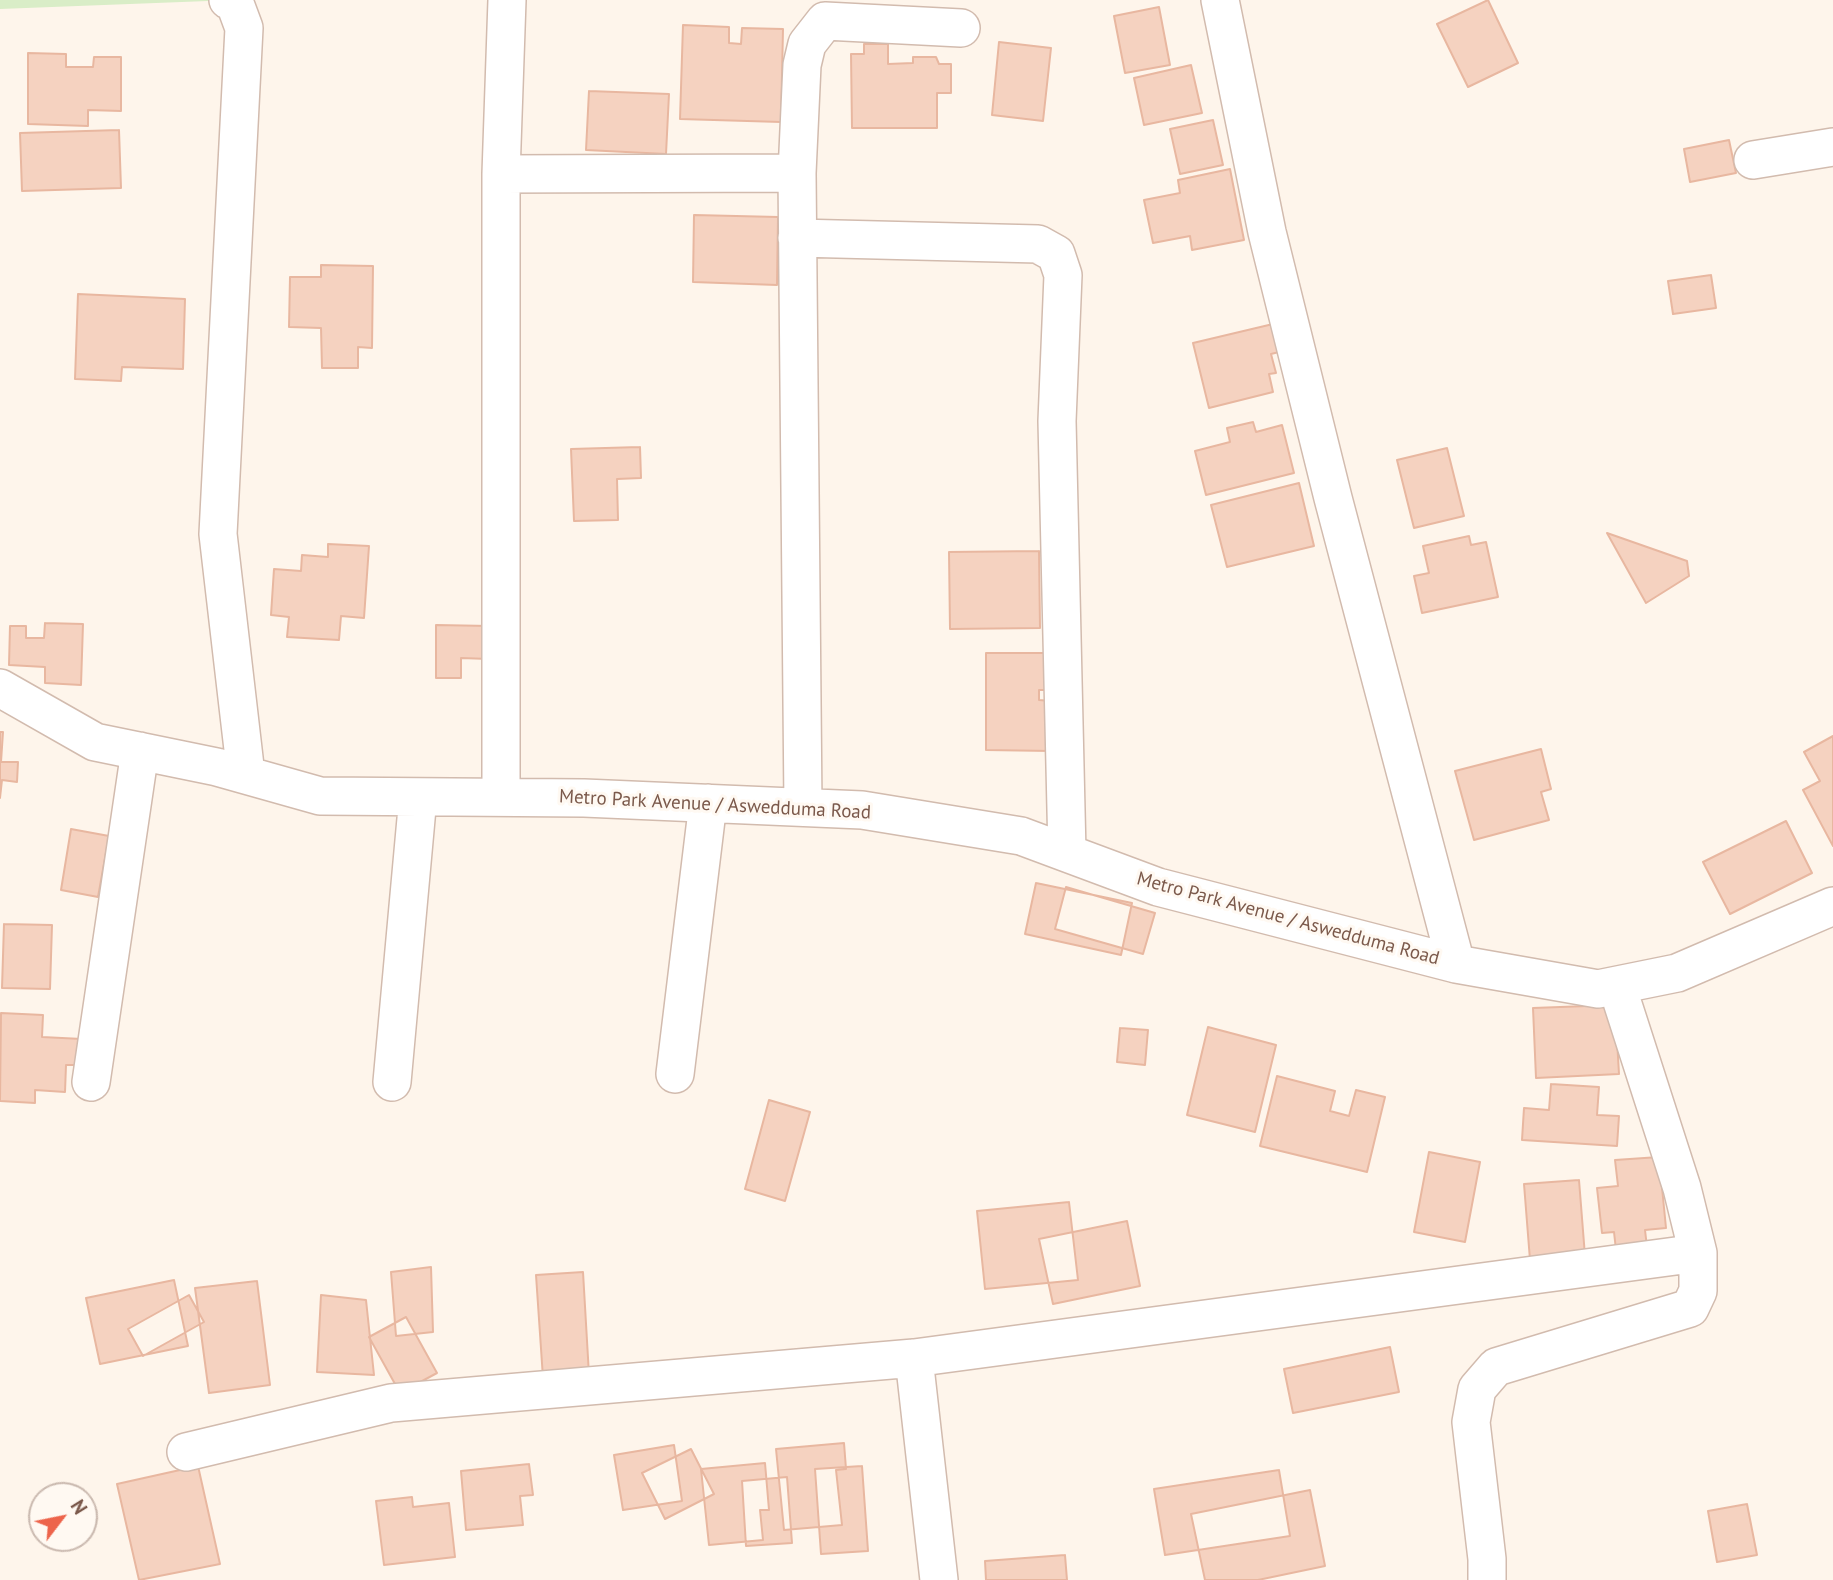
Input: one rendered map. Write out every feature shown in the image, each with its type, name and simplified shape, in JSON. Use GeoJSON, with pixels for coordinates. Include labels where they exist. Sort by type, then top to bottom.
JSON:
{"type":"FeatureCollection","features":[{"type":"Feature","properties":{"kind":"street"},"geometry":{"type":"LineString","coordinates":[[228,0],[233,1],[244,28],[218,534],[246,775]]}},
{"type":"Feature","properties":{"kind":"street"},"geometry":{"type":"LineString","coordinates":[[501,797],[501,174],[507,0]]}},
{"type":"Feature","properties":{"kind":"street"},"geometry":{"type":"LineString","coordinates":[[1220,0],[1270,246],[1333,498],[1456,964]]}},
{"type":"Feature","properties":{"kind":"street"},"geometry":{"type":"LineString","coordinates":[[803,807],[797,238],[802,65],[807,44],[825,21],[961,28]]}},
{"type":"Feature","properties":{"kind":"street"},"geometry":{"type":"LineString","coordinates":[[1753,160],[1833,147]]}},
{"type":"Feature","properties":{"kind":"street"},"geometry":{"type":"LineString","coordinates":[[501,174],[797,173]]}},
{"type":"Feature","properties":{"kind":"street"},"geometry":{"type":"LineString","coordinates":[[797,238],[1038,244],[1056,254],[1063,275],[1057,421],[1067,853]]}},
{"type":"Feature","properties":{"kind":"street","name":"Metro Park Avenue / Aswedduma Road"},"geometry":{"type":"LineString","coordinates":[[0,688],[95,742],[246,775],[320,796],[584,798],[862,810],[1021,836],[1158,887],[1456,964],[1598,989],[1677,973],[1833,906]]}},
{"type":"Feature","properties":{"kind":"street"},"geometry":{"type":"LineString","coordinates":[[92,1083],[140,751]]}},
{"type":"Feature","properties":{"kind":"street"},"geometry":{"type":"LineString","coordinates":[[392,1082],[418,797]]}},
{"type":"Feature","properties":{"kind":"street"},"geometry":{"type":"LineString","coordinates":[[676,1074],[708,803]]}},
{"type":"Feature","properties":{"kind":"street"},"geometry":{"type":"LineString","coordinates":[[1486,1580],[1487,1559],[1471,1422],[1477,1389],[1496,1367],[1690,1308],[1698,1291],[1698,1254],[1682,1188],[1618,985]]}},
{"type":"Feature","properties":{"kind":"street"},"geometry":{"type":"LineString","coordinates":[[186,1452],[391,1403],[914,1358],[1698,1254]]}},
{"type":"Feature","properties":{"kind":"street"},"geometry":{"type":"LineString","coordinates":[[914,1358],[939,1580]]}},
{"type":"Feature","properties":{"kind":"green space"},"geometry":{"type":"Polygon","coordinates":[[[0,0],[234,0],[0,9],[0,0]]]}},
{"type":"Feature","properties":{"kind":"building"},"geometry":{"type":"Polygon","coordinates":[[[1488,0],[1518,63],[1468,87],[1437,24],[1488,0]]]}},
{"type":"Feature","properties":{"kind":"building"},"geometry":{"type":"Polygon","coordinates":[[[1159,7],[1170,65],[1125,73],[1114,16],[1159,7]]]}},
{"type":"Feature","properties":{"kind":"building"},"geometry":{"type":"Polygon","coordinates":[[[683,25],[729,27],[729,43],[741,44],[742,28],[783,29],[781,122],[680,119],[683,25]]]}},
{"type":"Feature","properties":{"kind":"building"},"geometry":{"type":"Polygon","coordinates":[[[999,42],[1051,48],[1043,121],[992,115],[999,42]]]}},
{"type":"Feature","properties":{"kind":"building"},"geometry":{"type":"Polygon","coordinates":[[[864,44],[888,44],[888,64],[913,63],[913,57],[936,57],[939,64],[951,64],[951,93],[937,93],[937,128],[852,128],[851,54],[864,54],[864,44]]]}},
{"type":"Feature","properties":{"kind":"building"},"geometry":{"type":"Polygon","coordinates":[[[28,53],[66,54],[66,67],[93,67],[94,57],[121,57],[121,111],[88,110],[88,126],[28,124],[28,53]]]}},
{"type":"Feature","properties":{"kind":"building"},"geometry":{"type":"Polygon","coordinates":[[[1191,65],[1202,113],[1144,125],[1134,78],[1191,65]]]}},
{"type":"Feature","properties":{"kind":"building"},"geometry":{"type":"Polygon","coordinates":[[[589,91],[669,94],[666,154],[586,150],[589,91]]]}},
{"type":"Feature","properties":{"kind":"building"},"geometry":{"type":"Polygon","coordinates":[[[1213,120],[1223,165],[1180,174],[1170,129],[1213,120]]]}},
{"type":"Feature","properties":{"kind":"building"},"geometry":{"type":"Polygon","coordinates":[[[119,130],[121,188],[22,191],[20,133],[119,130]]]}},
{"type":"Feature","properties":{"kind":"building"},"geometry":{"type":"Polygon","coordinates":[[[1729,140],[1736,173],[1690,182],[1684,149],[1729,140]]]}},
{"type":"Feature","properties":{"kind":"building"},"geometry":{"type":"Polygon","coordinates":[[[1230,169],[1244,240],[1192,250],[1190,236],[1153,243],[1144,200],[1180,193],[1178,180],[1230,169]]]}},
{"type":"Feature","properties":{"kind":"building"},"geometry":{"type":"Polygon","coordinates":[[[694,215],[778,217],[777,285],[693,282],[694,215]]]}},
{"type":"Feature","properties":{"kind":"building"},"geometry":{"type":"Polygon","coordinates":[[[321,265],[373,266],[372,348],[358,347],[358,368],[322,368],[321,328],[289,327],[290,277],[321,277],[321,265]]]}},
{"type":"Feature","properties":{"kind":"building"},"geometry":{"type":"Polygon","coordinates":[[[1711,275],[1716,308],[1673,314],[1668,281],[1711,275]]]}},
{"type":"Feature","properties":{"kind":"building"},"geometry":{"type":"Polygon","coordinates":[[[78,294],[185,299],[183,369],[122,367],[121,381],[75,379],[78,294]]]}},
{"type":"Feature","properties":{"kind":"building"},"geometry":{"type":"Polygon","coordinates":[[[1273,324],[1279,352],[1271,354],[1276,373],[1269,374],[1273,392],[1209,408],[1193,343],[1273,324]]]}},
{"type":"Feature","properties":{"kind":"building"},"geometry":{"type":"Polygon","coordinates":[[[1253,422],[1256,432],[1282,425],[1294,473],[1206,495],[1195,451],[1230,442],[1227,428],[1253,422]]]}},
{"type":"Feature","properties":{"kind":"building"},"geometry":{"type":"Polygon","coordinates":[[[640,447],[641,478],[617,479],[618,520],[574,521],[571,449],[640,447]]]}},
{"type":"Feature","properties":{"kind":"building"},"geometry":{"type":"Polygon","coordinates":[[[1447,448],[1464,516],[1414,528],[1397,460],[1447,448]]]}},
{"type":"Feature","properties":{"kind":"building"},"geometry":{"type":"Polygon","coordinates":[[[1299,483],[1314,546],[1227,567],[1211,505],[1299,483]]]}},
{"type":"Feature","properties":{"kind":"building"},"geometry":{"type":"Polygon","coordinates":[[[1607,533],[1687,561],[1689,576],[1646,603],[1607,533]]]}},
{"type":"Feature","properties":{"kind":"building"},"geometry":{"type":"Polygon","coordinates":[[[1469,536],[1471,545],[1486,542],[1498,597],[1422,613],[1414,576],[1429,573],[1423,546],[1469,536]]]}},
{"type":"Feature","properties":{"kind":"building"},"geometry":{"type":"Polygon","coordinates":[[[328,544],[369,546],[364,618],[341,616],[339,640],[287,637],[289,617],[271,615],[274,569],[301,571],[302,555],[328,557],[328,544]]]}},
{"type":"Feature","properties":{"kind":"building"},"geometry":{"type":"Polygon","coordinates":[[[1039,551],[1040,628],[950,629],[949,552],[1039,551]]]}},
{"type":"Feature","properties":{"kind":"building"},"geometry":{"type":"Polygon","coordinates":[[[45,623],[83,624],[81,685],[45,683],[45,667],[9,665],[10,626],[26,626],[26,638],[44,638],[45,623]]]}},
{"type":"Feature","properties":{"kind":"building"},"geometry":{"type":"Polygon","coordinates":[[[436,625],[490,626],[489,659],[461,658],[461,678],[436,678],[436,625]]]}},
{"type":"Feature","properties":{"kind":"building"},"geometry":{"type":"Polygon","coordinates":[[[986,653],[1054,653],[1054,690],[1039,690],[1039,700],[1051,701],[1051,751],[986,750],[986,653]]]}},
{"type":"Feature","properties":{"kind":"building"},"geometry":{"type":"Polygon","coordinates":[[[0,732],[3,732],[1,762],[18,762],[17,782],[2,780],[0,798],[0,732]]]}},
{"type":"Feature","properties":{"kind":"building"},"geometry":{"type":"Polygon","coordinates":[[[1833,736],[1833,846],[1803,790],[1820,781],[1804,752],[1833,736]]]}},
{"type":"Feature","properties":{"kind":"building"},"geometry":{"type":"Polygon","coordinates":[[[1541,749],[1551,789],[1541,792],[1549,820],[1474,840],[1455,771],[1541,749]]]}},
{"type":"Feature","properties":{"kind":"building"},"geometry":{"type":"Polygon","coordinates":[[[1786,821],[1812,873],[1730,914],[1703,862],[1786,821]]]}},
{"type":"Feature","properties":{"kind":"building"},"geometry":{"type":"Polygon","coordinates":[[[71,829],[109,836],[98,897],[61,890],[71,829]]]}},
{"type":"Feature","properties":{"kind":"building"},"geometry":{"type":"Polygon","coordinates":[[[1036,883],[1132,903],[1121,955],[1025,934],[1036,883]]]}},
{"type":"Feature","properties":{"kind":"building"},"geometry":{"type":"Polygon","coordinates":[[[1066,887],[1155,913],[1143,954],[1055,929],[1066,887]]]}},
{"type":"Feature","properties":{"kind":"building"},"geometry":{"type":"Polygon","coordinates":[[[4,924],[52,925],[50,989],[2,988],[4,924]]]}},
{"type":"Feature","properties":{"kind":"building"},"geometry":{"type":"Polygon","coordinates":[[[1615,1005],[1619,1074],[1536,1078],[1533,1008],[1615,1005]]]}},
{"type":"Feature","properties":{"kind":"building"},"geometry":{"type":"Polygon","coordinates":[[[1,1013],[43,1015],[42,1037],[82,1039],[81,1065],[66,1065],[65,1092],[35,1090],[35,1103],[0,1101],[1,1013]]]}},
{"type":"Feature","properties":{"kind":"building"},"geometry":{"type":"Polygon","coordinates":[[[1208,1027],[1276,1045],[1255,1132],[1187,1115],[1208,1027]]]}},
{"type":"Feature","properties":{"kind":"building"},"geometry":{"type":"Polygon","coordinates":[[[1120,1028],[1148,1030],[1145,1065],[1117,1062],[1120,1028]]]}},
{"type":"Feature","properties":{"kind":"building"},"geometry":{"type":"Polygon","coordinates":[[[1277,1076],[1335,1091],[1330,1111],[1349,1116],[1356,1090],[1385,1097],[1367,1172],[1260,1146],[1277,1076]]]}},
{"type":"Feature","properties":{"kind":"building"},"geometry":{"type":"Polygon","coordinates":[[[1551,1084],[1599,1087],[1597,1115],[1619,1116],[1617,1146],[1522,1140],[1524,1108],[1549,1110],[1551,1084]]]}},
{"type":"Feature","properties":{"kind":"building"},"geometry":{"type":"Polygon","coordinates":[[[769,1100],[810,1112],[785,1201],[745,1189],[769,1100]]]}},
{"type":"Feature","properties":{"kind":"building"},"geometry":{"type":"Polygon","coordinates":[[[1429,1152],[1480,1162],[1465,1242],[1414,1232],[1429,1152]]]}},
{"type":"Feature","properties":{"kind":"building"},"geometry":{"type":"Polygon","coordinates":[[[1659,1157],[1666,1228],[1645,1230],[1647,1247],[1616,1250],[1614,1232],[1602,1233],[1597,1188],[1618,1186],[1615,1160],[1659,1157]]]}},
{"type":"Feature","properties":{"kind":"building"},"geometry":{"type":"Polygon","coordinates":[[[1579,1180],[1585,1256],[1530,1260],[1524,1184],[1579,1180]]]}},
{"type":"Feature","properties":{"kind":"building"},"geometry":{"type":"Polygon","coordinates":[[[1069,1202],[1078,1280],[985,1289],[977,1211],[1069,1202]]]}},
{"type":"Feature","properties":{"kind":"building"},"geometry":{"type":"Polygon","coordinates":[[[1127,1221],[1140,1286],[1053,1304],[1039,1239],[1127,1221]]]}},
{"type":"Feature","properties":{"kind":"building"},"geometry":{"type":"Polygon","coordinates":[[[431,1267],[433,1332],[396,1336],[391,1272],[431,1267]]]}},
{"type":"Feature","properties":{"kind":"building"},"geometry":{"type":"Polygon","coordinates":[[[583,1272],[589,1375],[543,1378],[536,1275],[583,1272]]]}},
{"type":"Feature","properties":{"kind":"building"},"geometry":{"type":"Polygon","coordinates":[[[174,1280],[188,1346],[100,1364],[86,1298],[174,1280]]]}},
{"type":"Feature","properties":{"kind":"building"},"geometry":{"type":"Polygon","coordinates":[[[257,1281],[270,1385],[209,1393],[195,1288],[257,1281]]]}},
{"type":"Feature","properties":{"kind":"building"},"geometry":{"type":"Polygon","coordinates":[[[189,1295],[204,1322],[143,1356],[128,1329],[189,1295]]]}},
{"type":"Feature","properties":{"kind":"building"},"geometry":{"type":"Polygon","coordinates":[[[321,1295],[366,1300],[374,1375],[317,1372],[321,1295]]]}},
{"type":"Feature","properties":{"kind":"building"},"geometry":{"type":"Polygon","coordinates":[[[406,1317],[437,1373],[400,1393],[369,1337],[406,1317]]]}},
{"type":"Feature","properties":{"kind":"building"},"geometry":{"type":"Polygon","coordinates":[[[1390,1347],[1399,1392],[1293,1413],[1284,1369],[1390,1347]]]}},
{"type":"Feature","properties":{"kind":"building"},"geometry":{"type":"Polygon","coordinates":[[[844,1443],[846,1469],[836,1470],[842,1525],[784,1530],[776,1449],[844,1443]]]}},
{"type":"Feature","properties":{"kind":"building"},"geometry":{"type":"Polygon","coordinates":[[[674,1445],[682,1501],[623,1510],[614,1455],[674,1445]]]}},
{"type":"Feature","properties":{"kind":"building"},"geometry":{"type":"Polygon","coordinates":[[[691,1449],[714,1494],[665,1519],[642,1473],[691,1449]]]}},
{"type":"Feature","properties":{"kind":"building"},"geometry":{"type":"Polygon","coordinates":[[[765,1463],[769,1510],[760,1510],[763,1540],[709,1545],[701,1469],[765,1463]]]}},
{"type":"Feature","properties":{"kind":"building"},"geometry":{"type":"Polygon","coordinates":[[[529,1464],[533,1495],[520,1496],[523,1525],[466,1530],[461,1471],[529,1464]]]}},
{"type":"Feature","properties":{"kind":"building"},"geometry":{"type":"Polygon","coordinates":[[[198,1466],[220,1564],[139,1580],[117,1484],[198,1466]]]}},
{"type":"Feature","properties":{"kind":"building"},"geometry":{"type":"Polygon","coordinates":[[[862,1466],[868,1551],[821,1554],[815,1469],[862,1466]]]}},
{"type":"Feature","properties":{"kind":"building"},"geometry":{"type":"Polygon","coordinates":[[[1279,1470],[1290,1536],[1165,1555],[1154,1489],[1279,1470]]]}},
{"type":"Feature","properties":{"kind":"building"},"geometry":{"type":"Polygon","coordinates":[[[787,1477],[792,1543],[746,1546],[742,1481],[787,1477]]]}},
{"type":"Feature","properties":{"kind":"building"},"geometry":{"type":"Polygon","coordinates":[[[1310,1490],[1325,1566],[1258,1580],[1205,1580],[1191,1514],[1310,1490]]]}},
{"type":"Feature","properties":{"kind":"building"},"geometry":{"type":"Polygon","coordinates":[[[412,1497],[413,1507],[449,1503],[455,1557],[384,1565],[376,1501],[412,1497]]]}},
{"type":"Feature","properties":{"kind":"building"},"geometry":{"type":"Polygon","coordinates":[[[1747,1504],[1757,1555],[1717,1562],[1708,1511],[1747,1504]]]}},
{"type":"Feature","properties":{"kind":"building"},"geometry":{"type":"Polygon","coordinates":[[[1065,1555],[1067,1580],[986,1580],[985,1561],[1065,1555]]]}}]}
